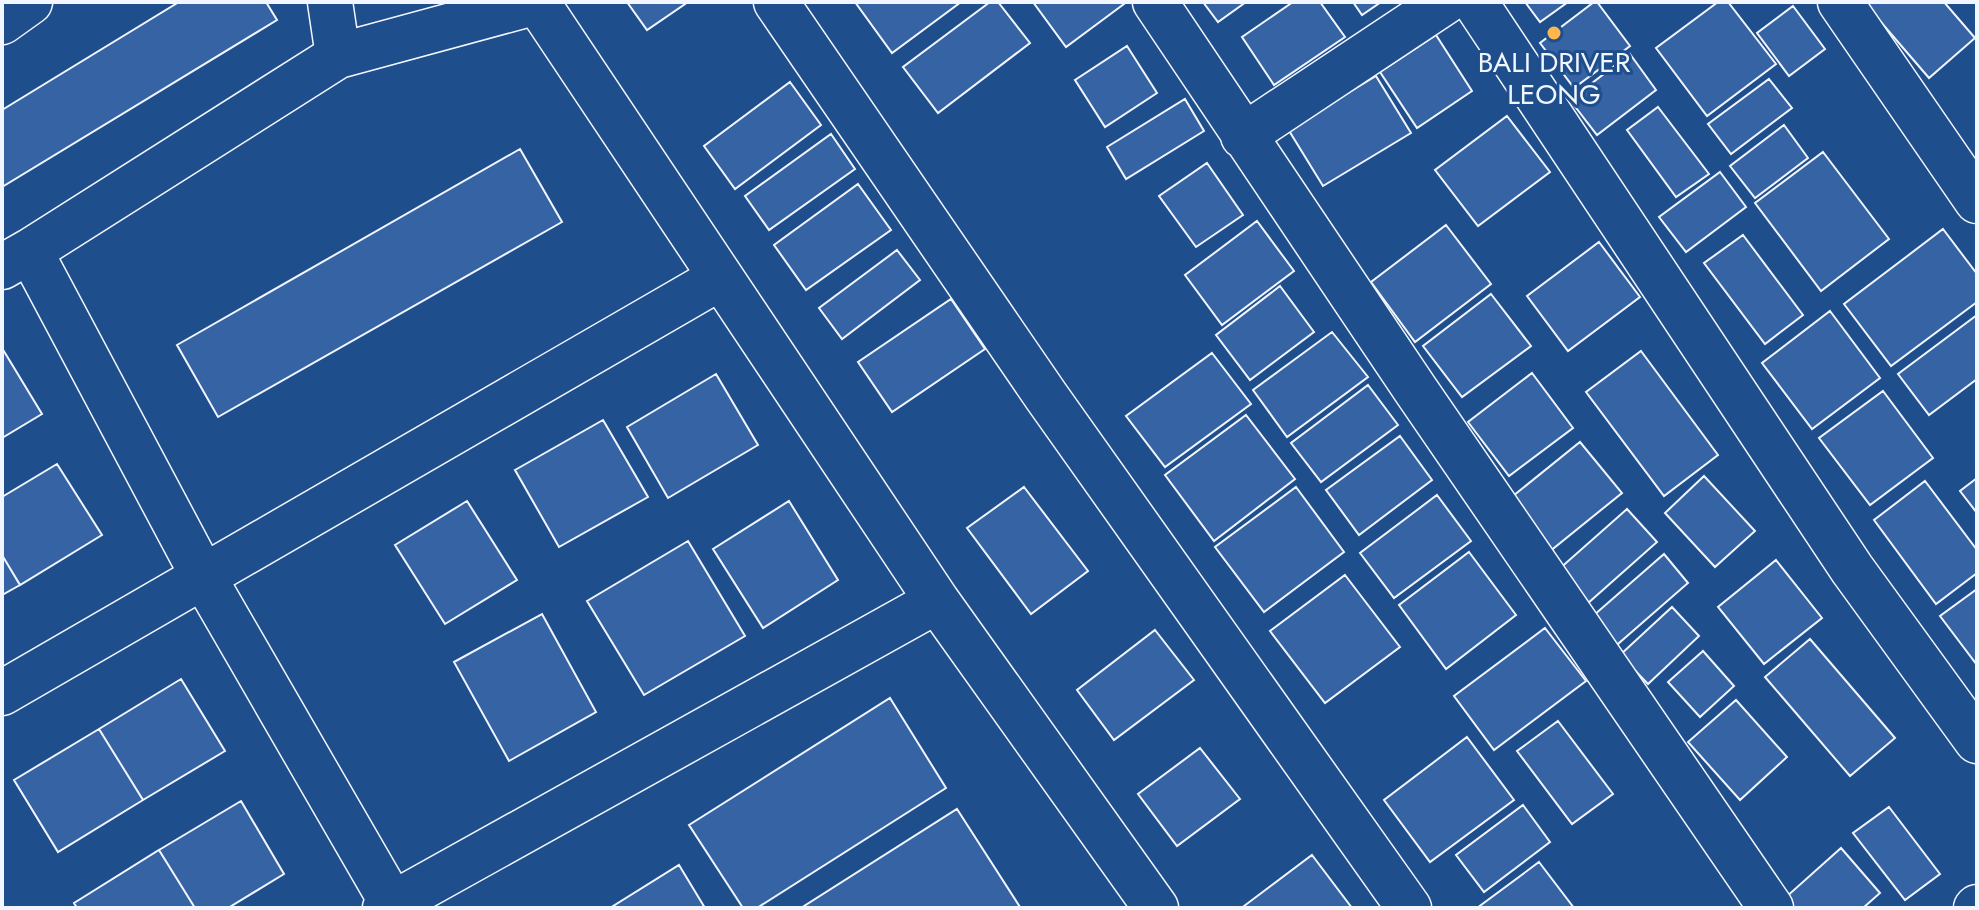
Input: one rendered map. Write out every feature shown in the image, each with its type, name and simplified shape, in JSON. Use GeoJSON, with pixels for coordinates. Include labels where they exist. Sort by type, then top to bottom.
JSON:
{"type":"FeatureCollection","features":[{"type":"Feature","properties":{"kind":"street"},"geometry":{"type":"LineString","coordinates":[[2,22],[30,2]]}},
{"type":"Feature","properties":{"kind":"street"},"geometry":{"type":"LineString","coordinates":[[330,2],[338,56]]}},
{"type":"Feature","properties":{"kind":"street"},"geometry":{"type":"LineString","coordinates":[[937,601],[391,907],[203,576],[16,259],[338,56],[537,2],[937,601],[1154,907]]}},
{"type":"Feature","properties":{"kind":"street"},"geometry":{"type":"LineString","coordinates":[[776,2],[1046,396],[1409,908]]}},
{"type":"Feature","properties":{"kind":"street"},"geometry":{"type":"LineString","coordinates":[[1155,2],[1243,136],[1771,908]]}},
{"type":"Feature","properties":{"kind":"street"},"geometry":{"type":"LineString","coordinates":[[1243,136],[1445,2]]}},
{"type":"Feature","properties":{"kind":"street"},"geometry":{"type":"LineString","coordinates":[[1475,2],[1852,569],[1977,741]]}},
{"type":"Feature","properties":{"kind":"street"},"geometry":{"type":"LineString","coordinates":[[1840,2],[1977,201]]}},
{"type":"Feature","properties":{"kind":"street"},"geometry":{"type":"LineString","coordinates":[[2,693],[720,278]]}},
{"type":"Feature","properties":{"kind":"building"},"geometry":{"type":"Polygon","coordinates":[[[179,2],[266,2],[277,20],[2,187],[2,110],[179,2]]]}},
{"type":"Feature","properties":{"kind":"building"},"geometry":{"type":"Polygon","coordinates":[[[627,2],[688,2],[647,30],[627,2]]]}},
{"type":"Feature","properties":{"kind":"building"},"geometry":{"type":"Polygon","coordinates":[[[855,2],[961,2],[892,53],[855,2]]]}},
{"type":"Feature","properties":{"kind":"building"},"geometry":{"type":"Polygon","coordinates":[[[990,2],[998,2],[1030,43],[938,113],[903,67],[990,2]]]}},
{"type":"Feature","properties":{"kind":"building"},"geometry":{"type":"Polygon","coordinates":[[[1033,2],[1123,2],[1124,4],[1066,47],[1033,2]]]}},
{"type":"Feature","properties":{"kind":"building"},"geometry":{"type":"Polygon","coordinates":[[[1203,2],[1246,2],[1218,22],[1203,2]]]}},
{"type":"Feature","properties":{"kind":"building"},"geometry":{"type":"Polygon","coordinates":[[[1293,2],[1320,2],[1345,37],[1274,85],[1242,37],[1293,2]]]}},
{"type":"Feature","properties":{"kind":"building"},"geometry":{"type":"Polygon","coordinates":[[[1353,2],[1381,2],[1362,15],[1353,2]]]}},
{"type":"Feature","properties":{"kind":"building"},"geometry":{"type":"Polygon","coordinates":[[[1525,2],[1568,2],[1540,22],[1525,2]]]}},
{"type":"Feature","properties":{"kind":"building"},"geometry":{"type":"Polygon","coordinates":[[[1594,2],[1630,46],[1574,88],[1540,43],[1594,2]]]}},
{"type":"Feature","properties":{"kind":"building"},"geometry":{"type":"Polygon","coordinates":[[[1718,2],[1728,2],[1776,64],[1707,116],[1656,48],[1718,2]]]}},
{"type":"Feature","properties":{"kind":"building"},"geometry":{"type":"Polygon","coordinates":[[[1871,2],[1944,2],[1975,38],[1929,78],[1867,6],[1871,2]]]}},
{"type":"Feature","properties":{"kind":"building"},"geometry":{"type":"Polygon","coordinates":[[[1793,6],[1825,49],[1789,76],[1757,33],[1793,6]]]}},
{"type":"Feature","properties":{"kind":"building"},"geometry":{"type":"Polygon","coordinates":[[[1436,35],[1472,91],[1417,128],[1380,72],[1436,35]]]}},
{"type":"Feature","properties":{"kind":"building"},"geometry":{"type":"Polygon","coordinates":[[[1127,46],[1157,93],[1105,127],[1075,80],[1127,46]]]}},
{"type":"Feature","properties":{"kind":"building"},"geometry":{"type":"Polygon","coordinates":[[[1630,54],[1656,90],[1597,135],[1570,100],[1630,54]]]}},
{"type":"Feature","properties":{"kind":"building"},"geometry":{"type":"Polygon","coordinates":[[[1376,76],[1411,133],[1323,186],[1288,129],[1376,76]]]}},
{"type":"Feature","properties":{"kind":"building"},"geometry":{"type":"Polygon","coordinates":[[[1769,79],[1792,108],[1731,154],[1708,124],[1769,79]]]}},
{"type":"Feature","properties":{"kind":"building"},"geometry":{"type":"Polygon","coordinates":[[[790,82],[821,125],[735,189],[704,146],[790,82]]]}},
{"type":"Feature","properties":{"kind":"building"},"geometry":{"type":"Polygon","coordinates":[[[1185,99],[1204,131],[1126,179],[1107,147],[1185,99]]]}},
{"type":"Feature","properties":{"kind":"building"},"geometry":{"type":"Polygon","coordinates":[[[1658,107],[1709,174],[1676,197],[1627,130],[1658,107]]]}},
{"type":"Feature","properties":{"kind":"building"},"geometry":{"type":"Polygon","coordinates":[[[1507,116],[1550,172],[1478,226],[1435,170],[1507,116]]]}},
{"type":"Feature","properties":{"kind":"building"},"geometry":{"type":"Polygon","coordinates":[[[1784,125],[1808,158],[1755,198],[1730,166],[1784,125]]]}},
{"type":"Feature","properties":{"kind":"building"},"geometry":{"type":"Polygon","coordinates":[[[831,134],[855,169],[769,230],[745,196],[831,134]]]}},
{"type":"Feature","properties":{"kind":"building"},"geometry":{"type":"Polygon","coordinates":[[[520,149],[562,222],[218,417],[177,345],[520,149]]]}},
{"type":"Feature","properties":{"kind":"building"},"geometry":{"type":"Polygon","coordinates":[[[1823,152],[1889,239],[1821,291],[1755,203],[1823,152]]]}},
{"type":"Feature","properties":{"kind":"building"},"geometry":{"type":"Polygon","coordinates":[[[1207,163],[1243,215],[1196,247],[1159,196],[1207,163]]]}},
{"type":"Feature","properties":{"kind":"building"},"geometry":{"type":"Polygon","coordinates":[[[1720,172],[1746,207],[1686,252],[1659,217],[1720,172]]]}},
{"type":"Feature","properties":{"kind":"building"},"geometry":{"type":"Polygon","coordinates":[[[858,184],[891,230],[806,290],[774,245],[858,184]]]}},
{"type":"Feature","properties":{"kind":"building"},"geometry":{"type":"Polygon","coordinates":[[[1257,221],[1294,271],[1222,325],[1185,275],[1257,221]]]}},
{"type":"Feature","properties":{"kind":"building"},"geometry":{"type":"Polygon","coordinates":[[[1446,225],[1491,284],[1415,342],[1371,282],[1446,225]]]}},
{"type":"Feature","properties":{"kind":"building"},"geometry":{"type":"Polygon","coordinates":[[[1943,229],[1977,274],[1977,302],[1891,366],[1844,304],[1943,229]]]}},
{"type":"Feature","properties":{"kind":"building"},"geometry":{"type":"Polygon","coordinates":[[[1743,235],[1803,315],[1765,344],[1704,263],[1743,235]]]}},
{"type":"Feature","properties":{"kind":"building"},"geometry":{"type":"Polygon","coordinates":[[[1599,242],[1640,297],[1568,351],[1527,296],[1599,242]]]}},
{"type":"Feature","properties":{"kind":"building"},"geometry":{"type":"Polygon","coordinates":[[[897,250],[920,280],[842,339],[819,308],[897,250]]]}},
{"type":"Feature","properties":{"kind":"building"},"geometry":{"type":"Polygon","coordinates":[[[1280,286],[1314,332],[1250,380],[1216,335],[1280,286]]]}},
{"type":"Feature","properties":{"kind":"building"},"geometry":{"type":"Polygon","coordinates":[[[1491,294],[1531,346],[1462,397],[1423,346],[1491,294]]]}},
{"type":"Feature","properties":{"kind":"building"},"geometry":{"type":"Polygon","coordinates":[[[951,299],[985,349],[892,412],[858,362],[951,299]]]}},
{"type":"Feature","properties":{"kind":"building"},"geometry":{"type":"Polygon","coordinates":[[[1830,311],[1880,378],[1812,429],[1762,363],[1830,311]]]}},
{"type":"Feature","properties":{"kind":"building"},"geometry":{"type":"Polygon","coordinates":[[[1977,315],[1977,379],[1929,415],[1898,374],[1977,315]]]}},
{"type":"Feature","properties":{"kind":"building"},"geometry":{"type":"Polygon","coordinates":[[[1332,332],[1368,377],[1287,437],[1253,390],[1332,332]]]}},
{"type":"Feature","properties":{"kind":"building"},"geometry":{"type":"Polygon","coordinates":[[[2,348],[42,414],[2,438],[2,348]]]}},
{"type":"Feature","properties":{"kind":"building"},"geometry":{"type":"Polygon","coordinates":[[[1641,351],[1718,455],[1664,496],[1586,392],[1641,351]]]}},
{"type":"Feature","properties":{"kind":"building"},"geometry":{"type":"Polygon","coordinates":[[[1212,353],[1251,404],[1165,467],[1126,416],[1212,353]]]}},
{"type":"Feature","properties":{"kind":"building"},"geometry":{"type":"Polygon","coordinates":[[[1532,373],[1573,428],[1509,476],[1468,422],[1532,373]]]}},
{"type":"Feature","properties":{"kind":"building"},"geometry":{"type":"Polygon","coordinates":[[[716,374],[758,445],[668,498],[627,427],[716,374]]]}},
{"type":"Feature","properties":{"kind":"building"},"geometry":{"type":"Polygon","coordinates":[[[1368,385],[1398,425],[1321,482],[1291,443],[1368,385]]]}},
{"type":"Feature","properties":{"kind":"building"},"geometry":{"type":"Polygon","coordinates":[[[1883,391],[1933,458],[1870,505],[1819,438],[1883,391]]]}},
{"type":"Feature","properties":{"kind":"building"},"geometry":{"type":"Polygon","coordinates":[[[1246,415],[1295,479],[1214,541],[1165,475],[1246,415]]]}},
{"type":"Feature","properties":{"kind":"building"},"geometry":{"type":"Polygon","coordinates":[[[603,420],[648,497],[559,547],[515,470],[603,420]]]}},
{"type":"Feature","properties":{"kind":"building"},"geometry":{"type":"Polygon","coordinates":[[[1400,436],[1432,480],[1359,535],[1326,490],[1400,436]]]}},
{"type":"Feature","properties":{"kind":"building"},"geometry":{"type":"Polygon","coordinates":[[[1580,442],[1622,493],[1549,552],[1508,500],[1580,442]]]}},
{"type":"Feature","properties":{"kind":"building"},"geometry":{"type":"Polygon","coordinates":[[[57,464],[102,535],[20,585],[2,555],[2,497],[57,464]]]}},
{"type":"Feature","properties":{"kind":"building"},"geometry":{"type":"Polygon","coordinates":[[[1704,476],[1755,531],[1715,567],[1665,513],[1704,476]]]}},
{"type":"Feature","properties":{"kind":"building"},"geometry":{"type":"Polygon","coordinates":[[[1977,478],[1977,513],[1960,491],[1977,478]]]}},
{"type":"Feature","properties":{"kind":"building"},"geometry":{"type":"Polygon","coordinates":[[[1925,481],[1977,550],[1977,573],[1936,604],[1874,520],[1925,481]]]}},
{"type":"Feature","properties":{"kind":"building"},"geometry":{"type":"Polygon","coordinates":[[[1024,487],[1088,571],[1031,614],[967,528],[1024,487]]]}},
{"type":"Feature","properties":{"kind":"building"},"geometry":{"type":"Polygon","coordinates":[[[1296,487],[1344,552],[1264,612],[1215,547],[1296,487]]]}},
{"type":"Feature","properties":{"kind":"building"},"geometry":{"type":"Polygon","coordinates":[[[1437,495],[1471,541],[1394,598],[1360,553],[1437,495]]]}},
{"type":"Feature","properties":{"kind":"building"},"geometry":{"type":"Polygon","coordinates":[[[467,501],[517,580],[445,624],[395,545],[467,501]]]}},
{"type":"Feature","properties":{"kind":"building"},"geometry":{"type":"Polygon","coordinates":[[[789,501],[838,580],[763,628],[713,549],[789,501]]]}},
{"type":"Feature","properties":{"kind":"building"},"geometry":{"type":"Polygon","coordinates":[[[1627,509],[1657,542],[1587,604],[1558,570],[1627,509]]]}},
{"type":"Feature","properties":{"kind":"building"},"geometry":{"type":"Polygon","coordinates":[[[688,541],[745,636],[644,695],[587,601],[688,541]]]}},
{"type":"Feature","properties":{"kind":"building"},"geometry":{"type":"Polygon","coordinates":[[[1469,552],[1516,615],[1446,669],[1399,605],[1469,552]]]}},
{"type":"Feature","properties":{"kind":"building"},"geometry":{"type":"Polygon","coordinates":[[[1664,554],[1688,583],[1611,650],[1586,622],[1664,554]]]}},
{"type":"Feature","properties":{"kind":"building"},"geometry":{"type":"Polygon","coordinates":[[[2,555],[20,585],[2,595],[2,555]]]}},
{"type":"Feature","properties":{"kind":"building"},"geometry":{"type":"Polygon","coordinates":[[[1776,560],[1822,618],[1764,664],[1718,607],[1776,560]]]}},
{"type":"Feature","properties":{"kind":"building"},"geometry":{"type":"Polygon","coordinates":[[[1345,575],[1400,647],[1325,703],[1270,631],[1345,575]]]}},
{"type":"Feature","properties":{"kind":"building"},"geometry":{"type":"Polygon","coordinates":[[[1977,589],[1977,665],[1940,616],[1977,589]]]}},
{"type":"Feature","properties":{"kind":"building"},"geometry":{"type":"Polygon","coordinates":[[[1672,607],[1699,636],[1648,684],[1620,655],[1672,607]]]}},
{"type":"Feature","properties":{"kind":"building"},"geometry":{"type":"Polygon","coordinates":[[[542,614],[596,712],[509,761],[454,662],[542,614]]]}},
{"type":"Feature","properties":{"kind":"building"},"geometry":{"type":"Polygon","coordinates":[[[1545,628],[1586,681],[1494,750],[1454,696],[1545,628]]]}},
{"type":"Feature","properties":{"kind":"building"},"geometry":{"type":"Polygon","coordinates":[[[1155,630],[1194,680],[1114,740],[1077,690],[1155,630]]]}},
{"type":"Feature","properties":{"kind":"building"},"geometry":{"type":"Polygon","coordinates":[[[1810,639],[1895,738],[1850,776],[1765,677],[1810,639]]]}},
{"type":"Feature","properties":{"kind":"building"},"geometry":{"type":"Polygon","coordinates":[[[1703,651],[1734,686],[1700,717],[1668,682],[1703,651]]]}},
{"type":"Feature","properties":{"kind":"building"},"geometry":{"type":"Polygon","coordinates":[[[181,679],[225,751],[143,800],[99,729],[181,679]]]}},
{"type":"Feature","properties":{"kind":"building"},"geometry":{"type":"Polygon","coordinates":[[[890,698],[946,788],[757,908],[743,908],[689,825],[890,698]]]}},
{"type":"Feature","properties":{"kind":"building"},"geometry":{"type":"Polygon","coordinates":[[[1736,700],[1787,757],[1740,800],[1688,742],[1736,700]]]}},
{"type":"Feature","properties":{"kind":"building"},"geometry":{"type":"Polygon","coordinates":[[[1558,721],[1613,794],[1572,824],[1517,751],[1558,721]]]}},
{"type":"Feature","properties":{"kind":"building"},"geometry":{"type":"Polygon","coordinates":[[[99,729],[143,800],[58,852],[14,780],[99,729]]]}},
{"type":"Feature","properties":{"kind":"building"},"geometry":{"type":"Polygon","coordinates":[[[1467,737],[1514,800],[1430,862],[1384,800],[1467,737]]]}},
{"type":"Feature","properties":{"kind":"building"},"geometry":{"type":"Polygon","coordinates":[[[1200,748],[1240,799],[1177,846],[1138,794],[1200,748]]]}},
{"type":"Feature","properties":{"kind":"building"},"geometry":{"type":"Polygon","coordinates":[[[241,801],[284,874],[228,908],[195,908],[159,850],[241,801]]]}},
{"type":"Feature","properties":{"kind":"building"},"geometry":{"type":"Polygon","coordinates":[[[1523,805],[1550,842],[1484,892],[1456,855],[1523,805]]]}},
{"type":"Feature","properties":{"kind":"building"},"geometry":{"type":"Polygon","coordinates":[[[1889,807],[1940,874],[1905,900],[1853,833],[1889,807]]]}},
{"type":"Feature","properties":{"kind":"building"},"geometry":{"type":"Polygon","coordinates":[[[957,809],[1020,907],[801,908],[957,809]]]}},
{"type":"Feature","properties":{"kind":"building"},"geometry":{"type":"Polygon","coordinates":[[[1841,848],[1880,893],[1863,908],[1776,906],[1841,848]]]}},
{"type":"Feature","properties":{"kind":"building"},"geometry":{"type":"Polygon","coordinates":[[[159,850],[195,908],[77,908],[74,903],[159,850]]]}},
{"type":"Feature","properties":{"kind":"building"},"geometry":{"type":"Polygon","coordinates":[[[1312,855],[1352,908],[1244,906],[1312,855]]]}},
{"type":"Feature","properties":{"kind":"building"},"geometry":{"type":"Polygon","coordinates":[[[1539,862],[1574,908],[1477,908],[1539,862]]]}},
{"type":"Feature","properties":{"kind":"building"},"geometry":{"type":"Polygon","coordinates":[[[679,865],[705,908],[610,908],[679,865]]]}},
{"type":"Feature","properties":{"kind":"place","name":"BALI DRIVER LEONG"},"geometry":{"type":"Point","coordinates":[1554,33]}}]}
